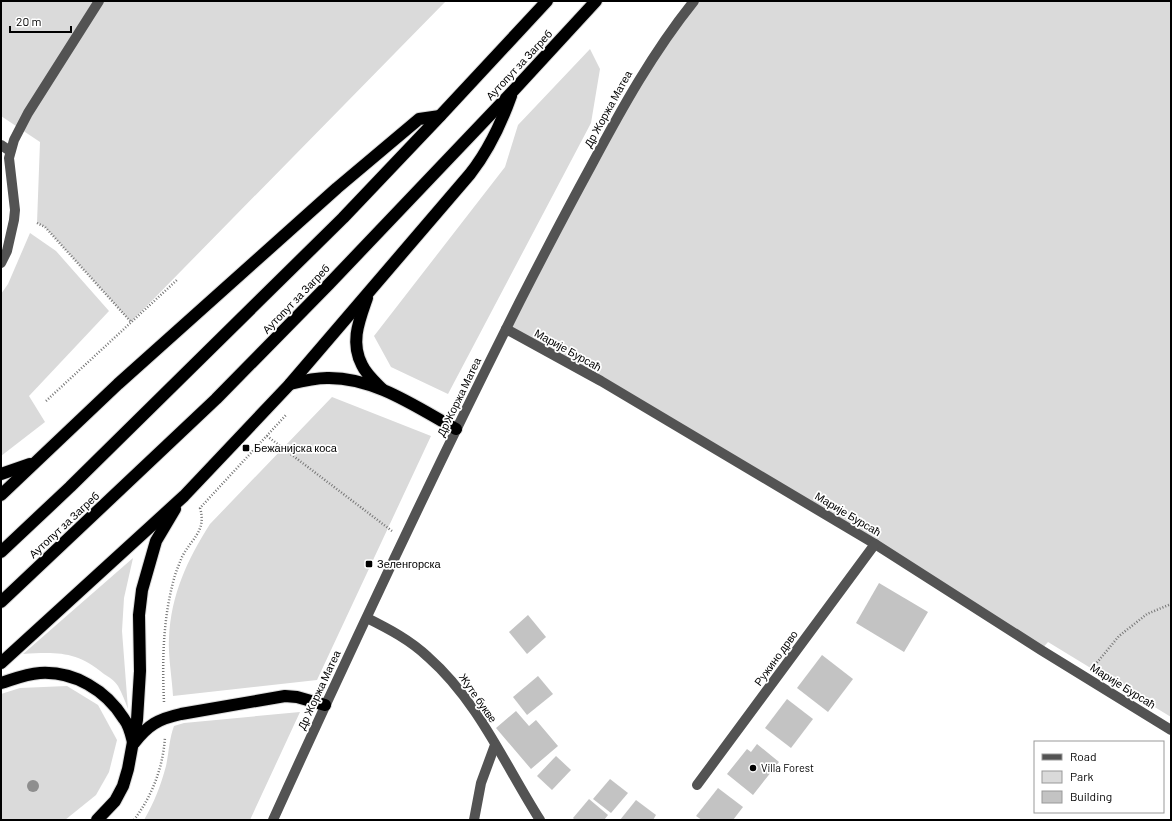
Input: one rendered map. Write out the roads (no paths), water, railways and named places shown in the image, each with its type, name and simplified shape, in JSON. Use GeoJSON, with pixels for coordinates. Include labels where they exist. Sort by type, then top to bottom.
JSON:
{"type":"FeatureCollection","features":[{"type":"Feature","properties":{"kind":"highway","name":"Аутопут за Загреб"},"geometry":{"type":"LineString","coordinates":[[1,552],[70,487],[343,218],[547,1]]}},
{"type":"Feature","properties":{"kind":"highway","name":"Аутопут за Загреб"},"geometry":{"type":"LineString","coordinates":[[1,602],[216,399],[513,91],[596,1]]}},
{"type":"Feature","properties":{"kind":"highway"},"geometry":{"type":"LineString","coordinates":[[1,663],[184,496],[290,384],[415,240],[483,157],[500,124],[513,91]]}},
{"type":"Feature","properties":{"kind":"highway"},"geometry":{"type":"LineString","coordinates":[[1,494],[118,384],[337,188],[419,119],[440,116]]}},
{"type":"Feature","properties":{"kind":"highway"},"geometry":{"type":"LineString","coordinates":[[371,290],[358,322],[355,337],[356,350],[362,366],[382,389]]}},
{"type":"Feature","properties":{"kind":"highway"},"geometry":{"type":"LineString","coordinates":[[290,384],[319,378],[338,378],[382,389],[456,429]]}},
{"type":"Feature","properties":{"kind":"highway"},"geometry":{"type":"LineString","coordinates":[[1,474],[33,463]]}},
{"type":"Feature","properties":{"kind":"highway"},"geometry":{"type":"LineString","coordinates":[[97,820],[115,801],[123,786],[134,743],[139,701],[139,615],[142,590],[156,541],[184,496]]}},
{"type":"Feature","properties":{"kind":"highway"},"geometry":{"type":"LineString","coordinates":[[1,683],[22,676],[40,673],[63,675],[82,681],[96,688],[110,700],[125,720],[134,743]]}},
{"type":"Feature","properties":{"kind":"highway"},"geometry":{"type":"LineString","coordinates":[[134,743],[147,728],[165,717],[200,710],[285,696],[297,697],[326,705]]}},
{"type":"Feature","properties":{"kind":"street"},"geometry":{"type":"LineString","coordinates":[[1,263],[9,245],[14,220],[15,210],[10,166],[10,151],[14,140],[28,113],[100,1]]}},
{"type":"Feature","properties":{"kind":"street","name":"Др Жоржа Матеа"},"geometry":{"type":"LineString","coordinates":[[273,820],[403,540],[506,329],[619,113],[649,62],[694,1]]}},
{"type":"Feature","properties":{"kind":"street"},"geometry":{"type":"LineString","coordinates":[[1,145],[10,151]]}},
{"type":"Feature","properties":{"kind":"street","name":"Марије Бурсаћ"},"geometry":{"type":"LineString","coordinates":[[506,329],[601,381],[875,544],[1171,730]]}},
{"type":"Feature","properties":{"kind":"street","name":"Ружино дрво"},"geometry":{"type":"LineString","coordinates":[[697,785],[875,544]]}},
{"type":"Feature","properties":{"kind":"street","name":"Жуте букве"},"geometry":{"type":"LineString","coordinates":[[367,618],[401,636],[434,662],[454,683],[495,745],[540,820]]}},
{"type":"Feature","properties":{"kind":"street"},"geometry":{"type":"LineString","coordinates":[[474,820],[481,783],[495,745]]}},
{"type":"Feature","properties":{"kind":"place","name":"Бежанијска коса"},"geometry":{"type":"Point","coordinates":[246,448]}},
{"type":"Feature","properties":{"kind":"place","name":"Зеленгорска"},"geometry":{"type":"Point","coordinates":[369,564]}},
{"type":"Feature","properties":{"kind":"place","name":"Villa Forest"},"geometry":{"type":"Point","coordinates":[753,768]}}]}
